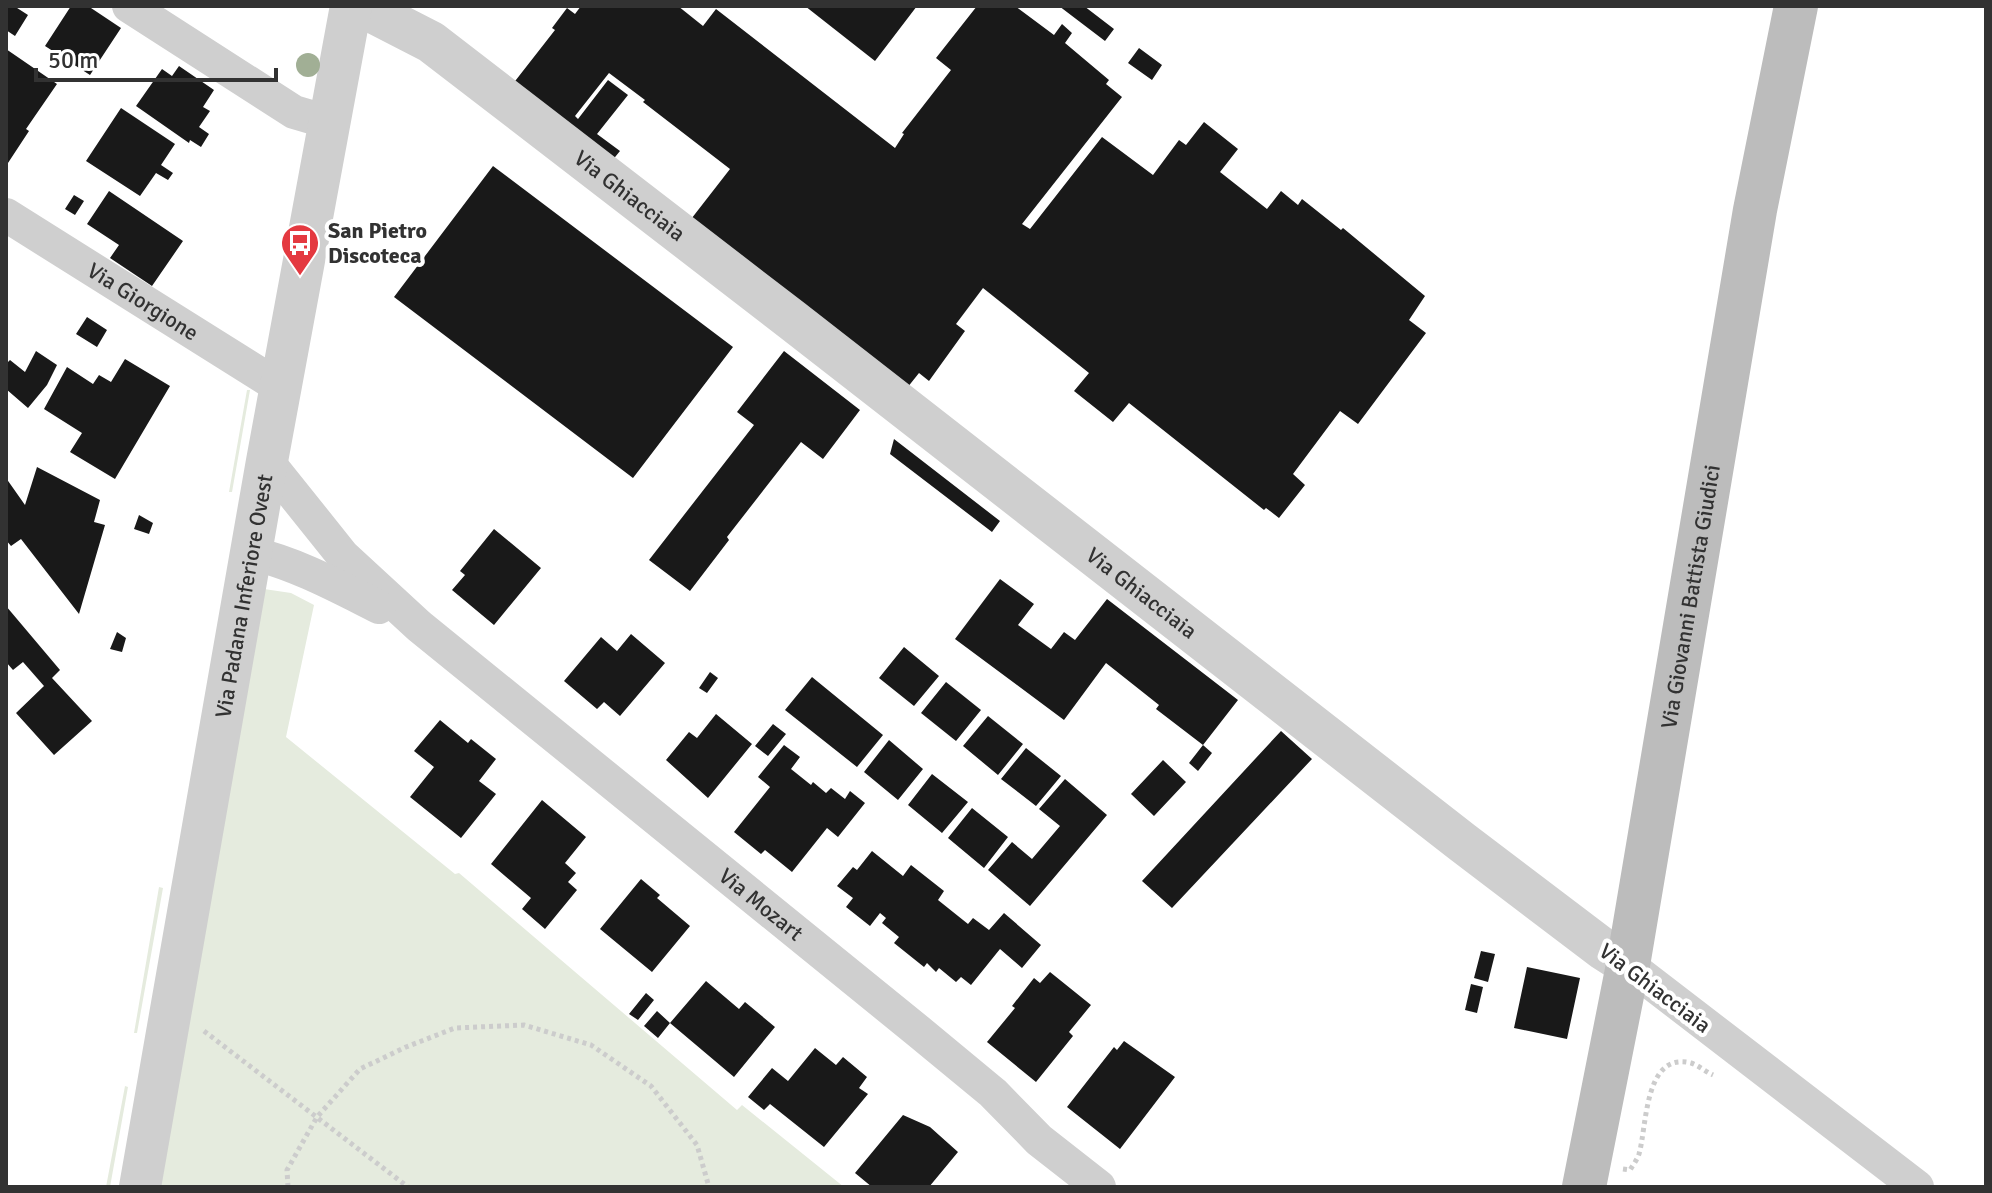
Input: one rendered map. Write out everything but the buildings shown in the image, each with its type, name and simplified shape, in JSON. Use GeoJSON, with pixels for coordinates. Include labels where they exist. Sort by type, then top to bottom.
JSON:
{"type":"FeatureCollection","features":[{"type":"Feature","properties":{"kind":"main road","name":"Via Giovanni Battista Giudici"},"geometry":{"type":"LineString","coordinates":[[1586,1176],[1628,965],[1752,226],[1796,6]]}},
{"type":"Feature","properties":{"kind":"street"},"geometry":{"type":"LineString","coordinates":[[129,6],[294,112],[328,122]]}},
{"type":"Feature","properties":{"kind":"street","name":"Via Padana Inferiore Ovest"},"geometry":{"type":"LineString","coordinates":[[140,1187],[280,387],[351,6]]}},
{"type":"Feature","properties":{"kind":"street","name":"Via Ghiacciaia"},"geometry":{"type":"LineString","coordinates":[[361,6],[431,42],[1473,851],[1628,965],[1917,1187]]}},
{"type":"Feature","properties":{"kind":"street","name":"Via Giorgione"},"geometry":{"type":"LineString","coordinates":[[6,215],[280,387]]}},
{"type":"Feature","properties":{"kind":"street","name":"Via Mozart"},"geometry":{"type":"LineString","coordinates":[[267,461],[343,556],[367,581],[929,1040],[993,1093],[1039,1140],[1099,1187]]}},
{"type":"Feature","properties":{"kind":"street","name":"Via Mozart"},"geometry":{"type":"LineString","coordinates":[[251,553],[302,568],[419,626]]}},
{"type":"Feature","properties":{"kind":"path"},"geometry":{"type":"LineString","coordinates":[[171,1006],[408,1187]]}},
{"type":"Feature","properties":{"kind":"path"},"geometry":{"type":"LineString","coordinates":[[288,1187],[287,1170],[317,1117],[360,1069],[455,1028],[524,1025],[591,1045],[651,1086],[697,1145],[709,1187]]}},
{"type":"Feature","properties":{"kind":"path"},"geometry":{"type":"LineString","coordinates":[[1586,1176],[1630,1170],[1639,1156],[1648,1101],[1657,1076],[1671,1063],[1691,1063],[1715,1076]]}},
{"type":"Feature","properties":{"kind":"shaded area"},"geometry":{"type":"Polygon","coordinates":[[[247,390],[250,390],[232,492],[229,492],[247,390]]]}},
{"type":"Feature","properties":{"kind":"shaded area"},"geometry":{"type":"Polygon","coordinates":[[[264,589],[291,593],[314,605],[286,737],[455,874],[459,873],[737,1110],[742,1105],[844,1187],[155,1187],[264,589]]]}},
{"type":"Feature","properties":{"kind":"shaded area"},"geometry":{"type":"Polygon","coordinates":[[[159,887],[163,888],[137,1033],[134,1033],[159,887]]]}},
{"type":"Feature","properties":{"kind":"shaded area"},"geometry":{"type":"Polygon","coordinates":[[[125,1086],[128,1087],[110,1187],[106,1187],[125,1086]]]}},
{"type":"Feature","properties":{"kind":"place","name":"San Pietro Discoteca"},"geometry":{"type":"Point","coordinates":[300,277]}}]}
